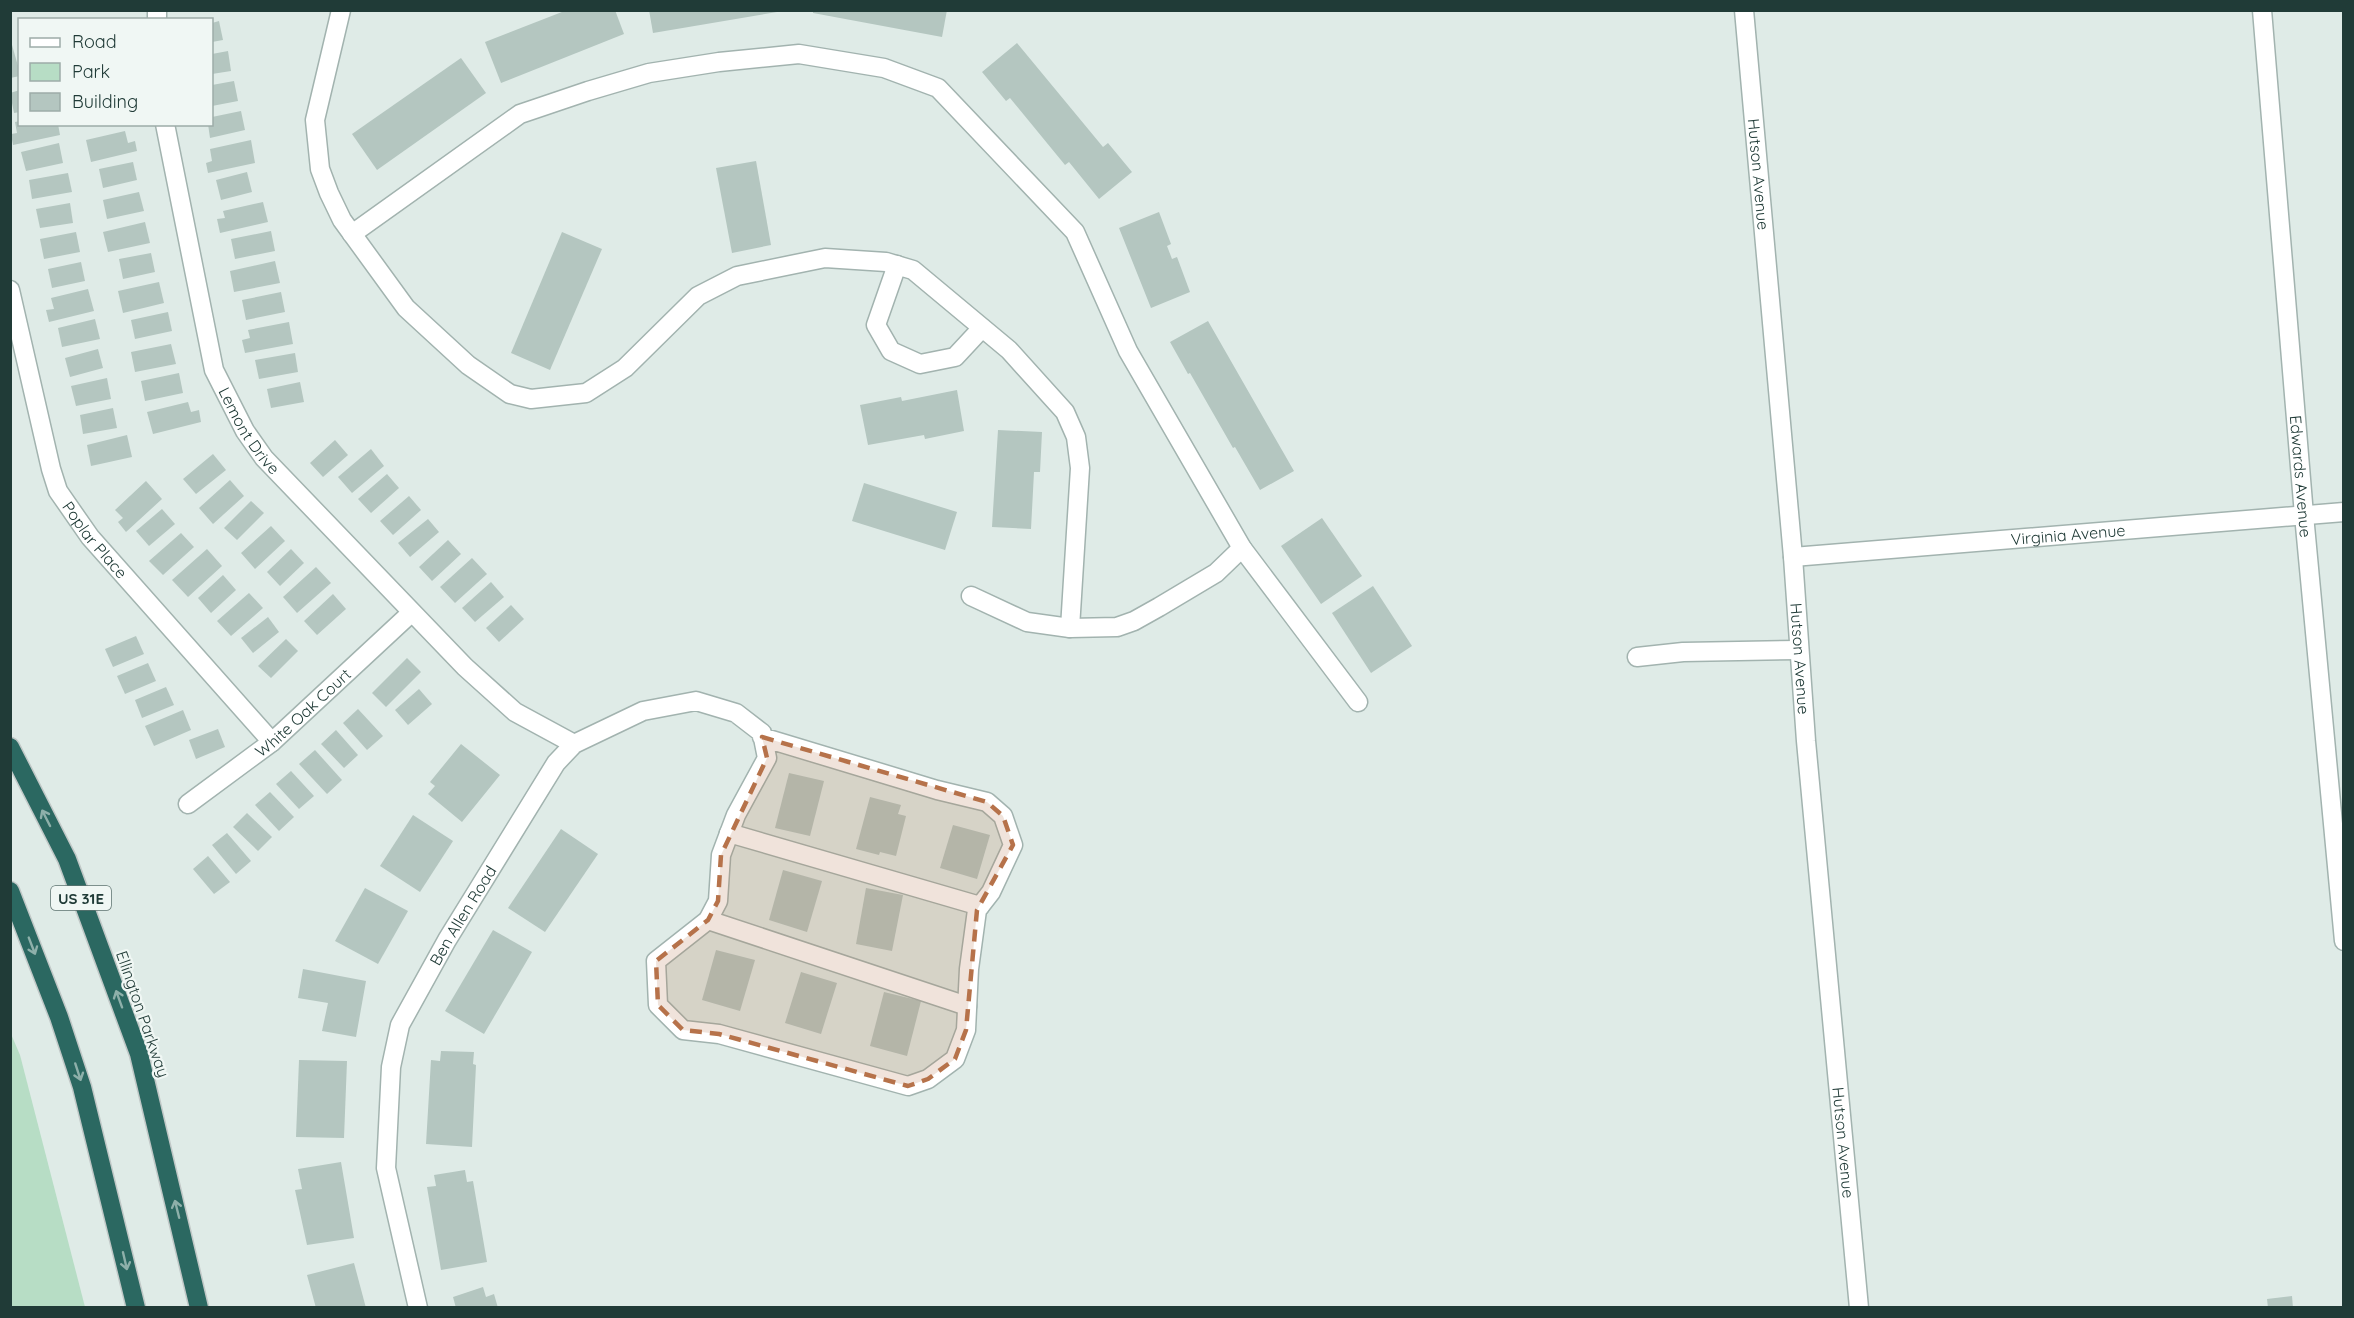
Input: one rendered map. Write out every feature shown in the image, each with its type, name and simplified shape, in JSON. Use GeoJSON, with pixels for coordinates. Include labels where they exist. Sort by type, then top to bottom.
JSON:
{"type":"FeatureCollection","features":[{"type":"Feature","properties":{"kind":"highway","name":"Ellington Parkway"},"geometry":{"type":"LineString","coordinates":[[10,747],[67,859],[139,1054],[199,1308]]}},
{"type":"Feature","properties":{"kind":"highway"},"geometry":{"type":"LineString","coordinates":[[10,891],[59,1017],[82,1087],[136,1308]]}},
{"type":"Feature","properties":{"kind":"street"},"geometry":{"type":"LineString","coordinates":[[341,10],[315,120],[320,169],[329,193],[342,220],[406,308],[487,380],[510,394],[531,399],[586,393],[625,368],[698,296],[737,276],[825,258],[886,262],[913,270],[1009,350],[1065,412],[1076,437],[1080,468],[1070,628]]}},
{"type":"Feature","properties":{"kind":"street","name":"Hutson Avenue"},"geometry":{"type":"LineString","coordinates":[[1744,10],[1793,557],[1806,741],[1859,1308]]}},
{"type":"Feature","properties":{"kind":"street","name":"Edwards Avenue"},"geometry":{"type":"LineString","coordinates":[[2262,10],[2304,515],[2343,941]]}},
{"type":"Feature","properties":{"kind":"street"},"geometry":{"type":"LineString","coordinates":[[352,234],[520,114],[649,73],[719,62],[799,54],[884,68],[938,88],[1075,232],[1128,351],[1242,548],[1358,702]]}},
{"type":"Feature","properties":{"kind":"street","name":"Lemont Drive"},"geometry":{"type":"LineString","coordinates":[[165,126],[214,369],[245,431],[264,458],[465,667],[515,712],[574,744]]}},
{"type":"Feature","properties":{"kind":"street"},"geometry":{"type":"LineString","coordinates":[[897,266],[876,325],[891,351],[920,364],[955,357],[982,328]]}},
{"type":"Feature","properties":{"kind":"street","name":"Poplar Place"},"geometry":{"type":"LineString","coordinates":[[10,290],[58,491],[90,537],[272,742]]}},
{"type":"Feature","properties":{"kind":"street","name":"Virginia Avenue"},"geometry":{"type":"LineString","coordinates":[[1793,557],[2343,512]]}},
{"type":"Feature","properties":{"kind":"street"},"geometry":{"type":"LineString","coordinates":[[971,596],[1027,622],[1070,628],[1117,627],[1134,621],[1216,573],[1242,548]]}},
{"type":"Feature","properties":{"kind":"street","name":"White Oak Court"},"geometry":{"type":"LineString","coordinates":[[188,804],[272,742],[411,613]]}},
{"type":"Feature","properties":{"kind":"street"},"geometry":{"type":"LineString","coordinates":[[1637,657],[1683,652],[1799,650]]}},
{"type":"Feature","properties":{"kind":"street","name":"Ben Allen Road"},"geometry":{"type":"LineString","coordinates":[[418,1308],[386,1168],[391,1067],[400,1025],[447,940],[556,762],[574,744],[643,711],[696,701],[736,713],[762,733],[762,737]]}},
{"type":"Feature","properties":{"kind":"street"},"geometry":{"type":"LineString","coordinates":[[762,737],[937,790],[987,801],[1003,816],[1013,845],[991,892],[977,910],[969,969],[966,1030],[955,1059],[928,1079],[908,1086],[719,1034],[683,1030],[658,1005],[656,961],[708,920],[718,901],[721,855],[736,815],[767,758],[762,737]]}},
{"type":"Feature","properties":{"kind":"street"},"geometry":{"type":"LineString","coordinates":[[729,833],[980,906]]}},
{"type":"Feature","properties":{"kind":"street"},"geometry":{"type":"LineString","coordinates":[[708,920],[967,1006]]}},
{"type":"Feature","properties":{"kind":"highlighted area"},"geometry":{"type":"Polygon","coordinates":[[[762,737],[987,802],[1003,816],[1013,845],[977,910],[966,1030],[955,1059],[928,1079],[908,1086],[719,1034],[683,1030],[658,1005],[656,961],[708,920],[718,901],[721,855],[767,758],[762,737]]]}},
{"type":"Feature","properties":{"kind":"green space"},"geometry":{"type":"Polygon","coordinates":[[[11,1034],[20,1055],[85,1307],[11,1307],[11,1034]]]}},
{"type":"Feature","properties":{"kind":"building"},"geometry":{"type":"Polygon","coordinates":[[[567,10],[615,10],[624,34],[501,83],[485,42],[567,10]]]}},
{"type":"Feature","properties":{"kind":"building"},"geometry":{"type":"Polygon","coordinates":[[[649,10],[777,10],[777,12],[653,33],[649,10]]]}},
{"type":"Feature","properties":{"kind":"building"},"geometry":{"type":"Polygon","coordinates":[[[813,10],[947,10],[942,37],[813,13],[813,10]]]}},
{"type":"Feature","properties":{"kind":"building"},"geometry":{"type":"Polygon","coordinates":[[[219,21],[223,40],[213,42],[213,23],[219,21]]]}},
{"type":"Feature","properties":{"kind":"building"},"geometry":{"type":"Polygon","coordinates":[[[10,38],[18,66],[18,76],[10,78],[10,38]]]}},
{"type":"Feature","properties":{"kind":"building"},"geometry":{"type":"Polygon","coordinates":[[[1017,43],[1103,147],[1108,143],[1132,172],[1099,199],[1069,162],[1065,165],[1010,98],[1006,101],[982,72],[1017,43]]]}},
{"type":"Feature","properties":{"kind":"building"},"geometry":{"type":"Polygon","coordinates":[[[228,51],[231,71],[213,74],[213,54],[228,51]]]}},
{"type":"Feature","properties":{"kind":"building"},"geometry":{"type":"Polygon","coordinates":[[[461,58],[486,93],[377,170],[352,134],[461,58]]]}},
{"type":"Feature","properties":{"kind":"building"},"geometry":{"type":"Polygon","coordinates":[[[234,81],[238,101],[213,106],[213,85],[234,81]]]}},
{"type":"Feature","properties":{"kind":"building"},"geometry":{"type":"Polygon","coordinates":[[[18,91],[18,112],[14,113],[10,93],[18,91]]]}},
{"type":"Feature","properties":{"kind":"building"},"geometry":{"type":"Polygon","coordinates":[[[241,111],[245,130],[210,138],[208,126],[213,126],[213,117],[241,111]]]}},
{"type":"Feature","properties":{"kind":"building"},"geometry":{"type":"Polygon","coordinates":[[[18,121],[18,126],[58,126],[60,135],[13,145],[11,134],[17,133],[15,122],[18,121]]]}},
{"type":"Feature","properties":{"kind":"building"},"geometry":{"type":"Polygon","coordinates":[[[125,131],[128,143],[135,141],[137,151],[91,162],[86,140],[125,131]]]}},
{"type":"Feature","properties":{"kind":"building"},"geometry":{"type":"Polygon","coordinates":[[[251,140],[255,163],[208,173],[206,163],[212,161],[210,149],[251,140]]]}},
{"type":"Feature","properties":{"kind":"building"},"geometry":{"type":"Polygon","coordinates":[[[59,143],[63,163],[26,171],[21,152],[59,143]]]}},
{"type":"Feature","properties":{"kind":"building"},"geometry":{"type":"Polygon","coordinates":[[[756,161],[771,245],[732,253],[716,168],[756,161]]]}},
{"type":"Feature","properties":{"kind":"building"},"geometry":{"type":"Polygon","coordinates":[[[133,162],[137,180],[103,188],[99,169],[133,162]]]}},
{"type":"Feature","properties":{"kind":"building"},"geometry":{"type":"Polygon","coordinates":[[[247,172],[252,192],[221,200],[216,180],[247,172]]]}},
{"type":"Feature","properties":{"kind":"building"},"geometry":{"type":"Polygon","coordinates":[[[68,173],[72,192],[32,199],[29,180],[68,173]]]}},
{"type":"Feature","properties":{"kind":"building"},"geometry":{"type":"Polygon","coordinates":[[[139,192],[144,211],[107,219],[103,200],[139,192]]]}},
{"type":"Feature","properties":{"kind":"building"},"geometry":{"type":"Polygon","coordinates":[[[263,202],[268,222],[220,233],[217,219],[225,218],[223,211],[263,202]]]}},
{"type":"Feature","properties":{"kind":"building"},"geometry":{"type":"Polygon","coordinates":[[[70,203],[73,223],[40,228],[36,209],[70,203]]]}},
{"type":"Feature","properties":{"kind":"building"},"geometry":{"type":"Polygon","coordinates":[[[1159,212],[1171,244],[1167,246],[1172,259],[1177,257],[1190,292],[1151,308],[1119,228],[1159,212]]]}},
{"type":"Feature","properties":{"kind":"building"},"geometry":{"type":"Polygon","coordinates":[[[145,222],[150,243],[108,252],[103,232],[145,222]]]}},
{"type":"Feature","properties":{"kind":"building"},"geometry":{"type":"Polygon","coordinates":[[[271,231],[275,251],[235,259],[231,239],[271,231]]]}},
{"type":"Feature","properties":{"kind":"building"},"geometry":{"type":"Polygon","coordinates":[[[76,232],[80,252],[44,259],[40,239],[76,232]]]}},
{"type":"Feature","properties":{"kind":"building"},"geometry":{"type":"Polygon","coordinates":[[[562,232],[602,249],[550,370],[511,353],[562,232]]]}},
{"type":"Feature","properties":{"kind":"building"},"geometry":{"type":"Polygon","coordinates":[[[151,253],[155,272],[123,279],[119,259],[151,253]]]}},
{"type":"Feature","properties":{"kind":"building"},"geometry":{"type":"Polygon","coordinates":[[[275,261],[280,283],[234,292],[230,271],[275,261]]]}},
{"type":"Feature","properties":{"kind":"building"},"geometry":{"type":"Polygon","coordinates":[[[81,262],[85,281],[52,288],[48,269],[81,262]]]}},
{"type":"Feature","properties":{"kind":"building"},"geometry":{"type":"Polygon","coordinates":[[[159,282],[164,303],[123,313],[118,291],[159,282]]]}},
{"type":"Feature","properties":{"kind":"building"},"geometry":{"type":"Polygon","coordinates":[[[88,289],[94,311],[49,322],[46,310],[54,309],[51,298],[88,289]]]}},
{"type":"Feature","properties":{"kind":"building"},"geometry":{"type":"Polygon","coordinates":[[[281,292],[285,312],[246,320],[242,300],[281,292]]]}},
{"type":"Feature","properties":{"kind":"building"},"geometry":{"type":"Polygon","coordinates":[[[168,312],[172,331],[135,339],[131,320],[168,312]]]}},
{"type":"Feature","properties":{"kind":"building"},"geometry":{"type":"Polygon","coordinates":[[[95,319],[100,339],[62,347],[58,328],[95,319]]]}},
{"type":"Feature","properties":{"kind":"building"},"geometry":{"type":"Polygon","coordinates":[[[1208,321],[1294,471],[1260,490],[1170,342],[1208,321]]]}},
{"type":"Feature","properties":{"kind":"building"},"geometry":{"type":"Polygon","coordinates":[[[289,322],[293,344],[245,353],[242,340],[250,338],[248,330],[289,322]]]}},
{"type":"Feature","properties":{"kind":"building"},"geometry":{"type":"Polygon","coordinates":[[[171,344],[176,364],[135,372],[131,352],[171,344]]]}},
{"type":"Feature","properties":{"kind":"building"},"geometry":{"type":"Polygon","coordinates":[[[98,349],[103,368],[70,377],[65,358],[98,349]]]}},
{"type":"Feature","properties":{"kind":"building"},"geometry":{"type":"Polygon","coordinates":[[[295,353],[298,372],[259,379],[255,360],[295,353]]]}},
{"type":"Feature","properties":{"kind":"building"},"geometry":{"type":"Polygon","coordinates":[[[179,373],[183,393],[145,401],[141,381],[179,373]]]}},
{"type":"Feature","properties":{"kind":"building"},"geometry":{"type":"Polygon","coordinates":[[[107,378],[111,399],[76,406],[71,386],[107,378]]]}},
{"type":"Feature","properties":{"kind":"building"},"geometry":{"type":"Polygon","coordinates":[[[300,382],[304,402],[271,408],[267,389],[300,382]]]}},
{"type":"Feature","properties":{"kind":"building"},"geometry":{"type":"Polygon","coordinates":[[[957,390],[964,431],[925,439],[924,435],[868,445],[860,405],[901,397],[902,401],[957,390]]]}},
{"type":"Feature","properties":{"kind":"building"},"geometry":{"type":"Polygon","coordinates":[[[188,402],[191,412],[199,410],[201,422],[153,434],[147,412],[188,402]]]}},
{"type":"Feature","properties":{"kind":"building"},"geometry":{"type":"Polygon","coordinates":[[[113,408],[117,428],[83,434],[80,415],[113,408]]]}},
{"type":"Feature","properties":{"kind":"building"},"geometry":{"type":"Polygon","coordinates":[[[998,430],[1042,432],[1040,472],[1034,472],[1031,529],[992,527],[998,430]]]}},
{"type":"Feature","properties":{"kind":"building"},"geometry":{"type":"Polygon","coordinates":[[[127,435],[132,457],[91,466],[87,445],[127,435]]]}},
{"type":"Feature","properties":{"kind":"building"},"geometry":{"type":"Polygon","coordinates":[[[335,440],[348,455],[323,477],[310,463],[335,440]]]}},
{"type":"Feature","properties":{"kind":"building"},"geometry":{"type":"Polygon","coordinates":[[[371,449],[384,466],[352,493],[338,477],[371,449]]]}},
{"type":"Feature","properties":{"kind":"building"},"geometry":{"type":"Polygon","coordinates":[[[213,454],[226,470],[196,494],[183,479],[213,454]]]}},
{"type":"Feature","properties":{"kind":"building"},"geometry":{"type":"Polygon","coordinates":[[[387,474],[399,488],[371,513],[358,499],[387,474]]]}},
{"type":"Feature","properties":{"kind":"building"},"geometry":{"type":"Polygon","coordinates":[[[230,480],[244,496],[213,524],[199,508],[230,480]]]}},
{"type":"Feature","properties":{"kind":"building"},"geometry":{"type":"Polygon","coordinates":[[[146,481],[162,499],[126,532],[118,522],[123,518],[115,510],[146,481]]]}},
{"type":"Feature","properties":{"kind":"building"},"geometry":{"type":"Polygon","coordinates":[[[864,483],[957,512],[945,550],[852,521],[864,483]]]}},
{"type":"Feature","properties":{"kind":"building"},"geometry":{"type":"Polygon","coordinates":[[[409,496],[421,510],[393,535],[380,521],[409,496]]]}},
{"type":"Feature","properties":{"kind":"building"},"geometry":{"type":"Polygon","coordinates":[[[251,501],[264,513],[237,540],[224,528],[251,501]]]}},
{"type":"Feature","properties":{"kind":"building"},"geometry":{"type":"Polygon","coordinates":[[[162,509],[175,524],[149,546],[136,531],[162,509]]]}},
{"type":"Feature","properties":{"kind":"building"},"geometry":{"type":"Polygon","coordinates":[[[1322,518],[1362,576],[1321,604],[1281,546],[1322,518]]]}},
{"type":"Feature","properties":{"kind":"building"},"geometry":{"type":"Polygon","coordinates":[[[428,519],[439,532],[410,557],[398,543],[428,519]]]}},
{"type":"Feature","properties":{"kind":"building"},"geometry":{"type":"Polygon","coordinates":[[[271,526],[285,541],[255,569],[241,553],[271,526]]]}},
{"type":"Feature","properties":{"kind":"building"},"geometry":{"type":"Polygon","coordinates":[[[181,533],[194,547],[163,575],[149,561],[181,533]]]}},
{"type":"Feature","properties":{"kind":"building"},"geometry":{"type":"Polygon","coordinates":[[[448,540],[461,554],[432,581],[419,567],[448,540]]]}},
{"type":"Feature","properties":{"kind":"building"},"geometry":{"type":"Polygon","coordinates":[[[207,549],[222,566],[188,597],[172,580],[207,549]]]}},
{"type":"Feature","properties":{"kind":"building"},"geometry":{"type":"Polygon","coordinates":[[[291,549],[304,563],[280,586],[267,572],[291,549]]]}},
{"type":"Feature","properties":{"kind":"building"},"geometry":{"type":"Polygon","coordinates":[[[472,558],[487,574],[455,603],[440,587],[472,558]]]}},
{"type":"Feature","properties":{"kind":"building"},"geometry":{"type":"Polygon","coordinates":[[[316,567],[331,583],[297,613],[283,597],[316,567]]]}},
{"type":"Feature","properties":{"kind":"building"},"geometry":{"type":"Polygon","coordinates":[[[223,575],[236,590],[211,613],[198,598],[223,575]]]}},
{"type":"Feature","properties":{"kind":"building"},"geometry":{"type":"Polygon","coordinates":[[[491,582],[504,597],[475,622],[462,608],[491,582]]]}},
{"type":"Feature","properties":{"kind":"building"},"geometry":{"type":"Polygon","coordinates":[[[1373,586],[1412,646],[1371,673],[1332,613],[1373,586]]]}},
{"type":"Feature","properties":{"kind":"building"},"geometry":{"type":"Polygon","coordinates":[[[249,593],[263,608],[231,636],[217,621],[249,593]]]}},
{"type":"Feature","properties":{"kind":"building"},"geometry":{"type":"Polygon","coordinates":[[[333,594],[346,609],[317,635],[304,621],[333,594]]]}},
{"type":"Feature","properties":{"kind":"building"},"geometry":{"type":"Polygon","coordinates":[[[511,605],[524,619],[499,642],[486,628],[511,605]]]}},
{"type":"Feature","properties":{"kind":"building"},"geometry":{"type":"Polygon","coordinates":[[[268,617],[279,632],[253,653],[241,638],[268,617]]]}},
{"type":"Feature","properties":{"kind":"building"},"geometry":{"type":"Polygon","coordinates":[[[136,636],[144,654],[113,667],[105,649],[136,636]]]}},
{"type":"Feature","properties":{"kind":"building"},"geometry":{"type":"Polygon","coordinates":[[[286,639],[298,651],[271,678],[258,666],[286,639]]]}},
{"type":"Feature","properties":{"kind":"building"},"geometry":{"type":"Polygon","coordinates":[[[407,658],[421,672],[386,707],[372,693],[407,658]]]}},
{"type":"Feature","properties":{"kind":"building"},"geometry":{"type":"Polygon","coordinates":[[[148,663],[156,681],[125,694],[117,676],[148,663]]]}},
{"type":"Feature","properties":{"kind":"building"},"geometry":{"type":"Polygon","coordinates":[[[166,687],[174,705],[142,718],[135,700],[166,687]]]}},
{"type":"Feature","properties":{"kind":"building"},"geometry":{"type":"Polygon","coordinates":[[[419,689],[432,704],[408,725],[395,710],[419,689]]]}},
{"type":"Feature","properties":{"kind":"building"},"geometry":{"type":"Polygon","coordinates":[[[358,709],[383,736],[367,750],[343,723],[358,709]]]}},
{"type":"Feature","properties":{"kind":"building"},"geometry":{"type":"Polygon","coordinates":[[[183,710],[191,730],[154,746],[145,726],[183,710]]]}},
{"type":"Feature","properties":{"kind":"building"},"geometry":{"type":"Polygon","coordinates":[[[218,729],[225,747],[196,759],[189,740],[218,729]]]}},
{"type":"Feature","properties":{"kind":"building"},"geometry":{"type":"Polygon","coordinates":[[[336,730],[358,755],[344,768],[321,744],[336,730]]]}},
{"type":"Feature","properties":{"kind":"building"},"geometry":{"type":"Polygon","coordinates":[[[461,744],[500,775],[462,822],[428,794],[435,786],[430,782],[461,744]]]}},
{"type":"Feature","properties":{"kind":"building"},"geometry":{"type":"Polygon","coordinates":[[[315,750],[342,780],[327,794],[299,764],[315,750]]]}},
{"type":"Feature","properties":{"kind":"building"},"geometry":{"type":"Polygon","coordinates":[[[291,771],[314,796],[299,809],[276,784],[291,771]]]}},
{"type":"Feature","properties":{"kind":"building"},"geometry":{"type":"Polygon","coordinates":[[[789,773],[824,781],[810,836],[775,828],[789,773]]]}},
{"type":"Feature","properties":{"kind":"building"},"geometry":{"type":"Polygon","coordinates":[[[270,792],[294,817],[279,831],[255,805],[270,792]]]}},
{"type":"Feature","properties":{"kind":"building"},"geometry":{"type":"Polygon","coordinates":[[[870,797],[901,805],[898,814],[906,816],[896,856],[880,852],[879,855],[856,849],[870,797]]]}},
{"type":"Feature","properties":{"kind":"building"},"geometry":{"type":"Polygon","coordinates":[[[247,813],[272,837],[258,851],[233,827],[247,813]]]}},
{"type":"Feature","properties":{"kind":"building"},"geometry":{"type":"Polygon","coordinates":[[[413,815],[453,841],[420,892],[380,866],[413,815]]]}},
{"type":"Feature","properties":{"kind":"building"},"geometry":{"type":"Polygon","coordinates":[[[953,825],[990,835],[977,879],[940,868],[953,825]]]}},
{"type":"Feature","properties":{"kind":"building"},"geometry":{"type":"Polygon","coordinates":[[[561,829],[598,854],[545,932],[508,908],[561,829]]]}},
{"type":"Feature","properties":{"kind":"building"},"geometry":{"type":"Polygon","coordinates":[[[227,833],[251,861],[236,874],[212,845],[227,833]]]}},
{"type":"Feature","properties":{"kind":"building"},"geometry":{"type":"Polygon","coordinates":[[[208,856],[230,882],[214,894],[193,869],[208,856]]]}},
{"type":"Feature","properties":{"kind":"building"},"geometry":{"type":"Polygon","coordinates":[[[783,870],[822,881],[807,932],[769,920],[783,870]]]}},
{"type":"Feature","properties":{"kind":"building"},"geometry":{"type":"Polygon","coordinates":[[[365,888],[408,911],[378,964],[335,941],[365,888]]]}},
{"type":"Feature","properties":{"kind":"building"},"geometry":{"type":"Polygon","coordinates":[[[866,888],[903,895],[892,951],[856,944],[866,888]]]}},
{"type":"Feature","properties":{"kind":"building"},"geometry":{"type":"Polygon","coordinates":[[[493,930],[532,952],[484,1034],[445,1011],[493,930]]]}},
{"type":"Feature","properties":{"kind":"building"},"geometry":{"type":"Polygon","coordinates":[[[716,950],[755,960],[740,1011],[702,1000],[716,950]]]}},
{"type":"Feature","properties":{"kind":"building"},"geometry":{"type":"Polygon","coordinates":[[[303,969],[366,981],[356,1037],[322,1031],[328,1003],[298,998],[303,969]]]}},
{"type":"Feature","properties":{"kind":"building"},"geometry":{"type":"Polygon","coordinates":[[[801,972],[837,983],[821,1034],[785,1023],[801,972]]]}},
{"type":"Feature","properties":{"kind":"building"},"geometry":{"type":"Polygon","coordinates":[[[884,992],[921,1001],[907,1056],[870,1046],[884,992]]]}},
{"type":"Feature","properties":{"kind":"building"},"geometry":{"type":"Polygon","coordinates":[[[441,1051],[474,1052],[473,1064],[476,1065],[472,1147],[426,1144],[431,1060],[440,1061],[441,1051]]]}},
{"type":"Feature","properties":{"kind":"building"},"geometry":{"type":"Polygon","coordinates":[[[299,1060],[347,1061],[344,1138],[296,1137],[299,1060]]]}},
{"type":"Feature","properties":{"kind":"building"},"geometry":{"type":"Polygon","coordinates":[[[341,1162],[354,1238],[307,1245],[295,1190],[302,1189],[298,1169],[341,1162]]]}},
{"type":"Feature","properties":{"kind":"building"},"geometry":{"type":"Polygon","coordinates":[[[465,1170],[467,1182],[473,1181],[487,1262],[441,1270],[427,1187],[436,1186],[434,1175],[465,1170]]]}},
{"type":"Feature","properties":{"kind":"building"},"geometry":{"type":"Polygon","coordinates":[[[354,1263],[366,1308],[316,1308],[307,1275],[354,1263]]]}},
{"type":"Feature","properties":{"kind":"building"},"geometry":{"type":"Polygon","coordinates":[[[483,1287],[486,1297],[494,1294],[498,1308],[456,1308],[453,1297],[483,1287]]]}},
{"type":"Feature","properties":{"kind":"building"},"geometry":{"type":"Polygon","coordinates":[[[2292,1296],[2293,1308],[2268,1308],[2267,1299],[2292,1296]]]}}]}
